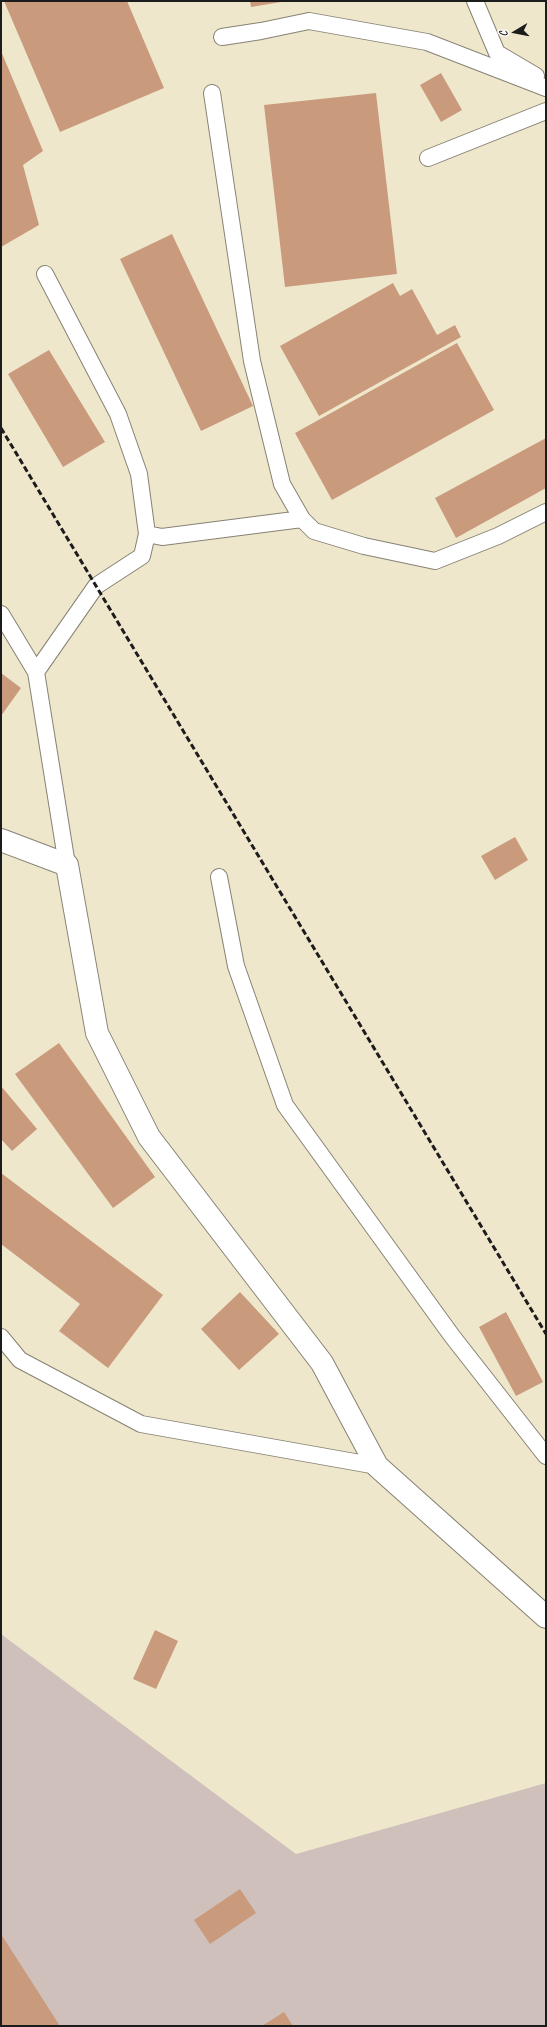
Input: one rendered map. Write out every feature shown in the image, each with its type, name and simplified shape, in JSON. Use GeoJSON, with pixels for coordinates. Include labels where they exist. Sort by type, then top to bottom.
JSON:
{"type":"FeatureCollection","features":[{"type":"Feature","properties":{"kind":"street"},"geometry":{"type":"LineString","coordinates":[[1,840],[67,865],[97,1033],[149,1137],[322,1363],[377,1466],[546,1617]]}},
{"type":"Feature","properties":{"kind":"lane"},"geometry":{"type":"LineString","coordinates":[[475,1],[497,52],[546,82]]}},
{"type":"Feature","properties":{"kind":"lane"},"geometry":{"type":"LineString","coordinates":[[222,37],[261,31],[309,20],[427,42],[546,88]]}},
{"type":"Feature","properties":{"kind":"lane"},"geometry":{"type":"LineString","coordinates":[[212,93],[252,361],[282,484],[302,519],[314,531],[356,544],[435,561],[498,536],[546,512]]}},
{"type":"Feature","properties":{"kind":"lane"},"geometry":{"type":"LineString","coordinates":[[428,158],[546,111]]}},
{"type":"Feature","properties":{"kind":"lane"},"geometry":{"type":"LineString","coordinates":[[36,672],[96,586],[142,556],[147,534],[139,474],[118,414],[45,274]]}},
{"type":"Feature","properties":{"kind":"lane"},"geometry":{"type":"LineString","coordinates":[[147,534],[162,536],[302,519]]}},
{"type":"Feature","properties":{"kind":"lane"},"geometry":{"type":"LineString","coordinates":[[1,614],[36,672],[67,865]]}},
{"type":"Feature","properties":{"kind":"lane"},"geometry":{"type":"LineString","coordinates":[[219,877],[236,966],[285,1105],[452,1336],[546,1456]]}},
{"type":"Feature","properties":{"kind":"lane"},"geometry":{"type":"LineString","coordinates":[[1,1337],[20,1360],[141,1424],[377,1466]]}},
{"type":"Feature","properties":{"kind":"shaded area"},"geometry":{"type":"Polygon","coordinates":[[[1,1634],[296,1854],[546,1783],[546,2026],[1,2026],[1,1634]]]}},
{"type":"Feature","properties":{"kind":"building"},"geometry":{"type":"Polygon","coordinates":[[[4,1],[127,1],[164,88],[60,132],[4,1]]]}},
{"type":"Feature","properties":{"kind":"building"},"geometry":{"type":"Polygon","coordinates":[[[250,1],[281,1],[281,2],[251,7],[250,1]]]}},
{"type":"Feature","properties":{"kind":"building"},"geometry":{"type":"Polygon","coordinates":[[[1,51],[43,151],[23,165],[39,225],[1,247],[1,51]]]}},
{"type":"Feature","properties":{"kind":"building"},"geometry":{"type":"Polygon","coordinates":[[[441,73],[462,110],[441,122],[420,85],[441,73]]]}},
{"type":"Feature","properties":{"kind":"building"},"geometry":{"type":"Polygon","coordinates":[[[376,93],[397,274],[285,287],[264,105],[376,93]]]}},
{"type":"Feature","properties":{"kind":"building"},"geometry":{"type":"Polygon","coordinates":[[[172,234],[253,406],[201,431],[120,259],[172,234]]]}},
{"type":"Feature","properties":{"kind":"building"},"geometry":{"type":"Polygon","coordinates":[[[393,283],[400,296],[412,289],[437,335],[455,325],[461,337],[319,416],[280,346],[393,283]]]}},
{"type":"Feature","properties":{"kind":"building"},"geometry":{"type":"Polygon","coordinates":[[[457,343],[494,410],[332,500],[295,433],[457,343]]]}},
{"type":"Feature","properties":{"kind":"building"},"geometry":{"type":"Polygon","coordinates":[[[49,350],[105,442],[63,467],[8,374],[49,350]]]}},
{"type":"Feature","properties":{"kind":"building"},"geometry":{"type":"Polygon","coordinates":[[[546,438],[546,488],[456,538],[435,498],[546,438]]]}},
{"type":"Feature","properties":{"kind":"building"},"geometry":{"type":"Polygon","coordinates":[[[1,673],[21,688],[1,716],[1,673]]]}},
{"type":"Feature","properties":{"kind":"building"},"geometry":{"type":"Polygon","coordinates":[[[515,837],[528,860],[495,880],[481,856],[515,837]]]}},
{"type":"Feature","properties":{"kind":"building"},"geometry":{"type":"Polygon","coordinates":[[[59,1043],[155,1177],[113,1208],[15,1074],[59,1043]]]}},
{"type":"Feature","properties":{"kind":"building"},"geometry":{"type":"Polygon","coordinates":[[[1,1086],[37,1129],[12,1151],[1,1139],[1,1086]]]}},
{"type":"Feature","properties":{"kind":"building"},"geometry":{"type":"Polygon","coordinates":[[[1,1173],[163,1295],[108,1368],[59,1331],[80,1304],[1,1244],[1,1173]]]}},
{"type":"Feature","properties":{"kind":"building"},"geometry":{"type":"Polygon","coordinates":[[[240,1292],[279,1334],[239,1370],[201,1329],[240,1292]]]}},
{"type":"Feature","properties":{"kind":"building"},"geometry":{"type":"Polygon","coordinates":[[[506,1312],[543,1382],[516,1396],[479,1327],[506,1312]]]}},
{"type":"Feature","properties":{"kind":"building"},"geometry":{"type":"Polygon","coordinates":[[[155,1630],[178,1641],[156,1689],[133,1679],[155,1630]]]}},
{"type":"Feature","properties":{"kind":"building"},"geometry":{"type":"Polygon","coordinates":[[[240,1889],[256,1913],[210,1944],[194,1920],[240,1889]]]}},
{"type":"Feature","properties":{"kind":"building"},"geometry":{"type":"Polygon","coordinates":[[[1,1934],[60,2026],[1,2026],[1,1934]]]}},
{"type":"Feature","properties":{"kind":"building"},"geometry":{"type":"Polygon","coordinates":[[[284,2012],[293,2026],[262,2026],[284,2012]]]}},
{"type":"Feature","properties":{"kind":"railway"},"geometry":{"type":"LineString","coordinates":[[1,428],[546,1334]]}}]}
